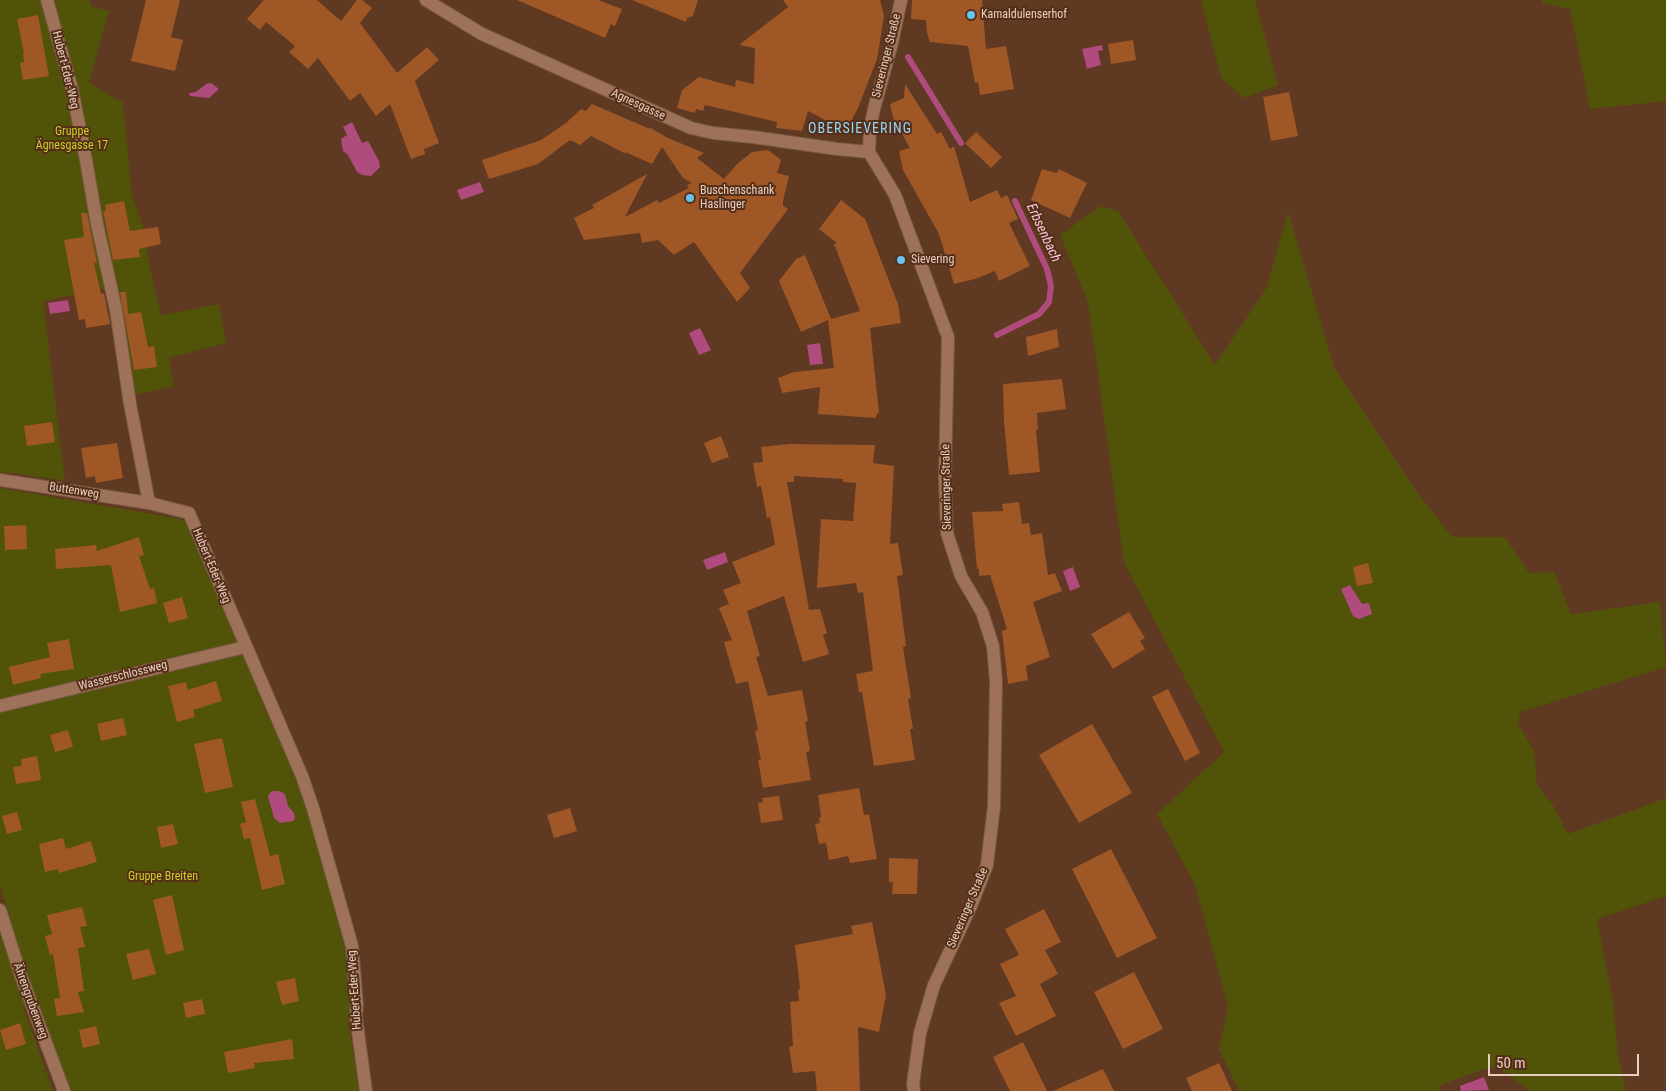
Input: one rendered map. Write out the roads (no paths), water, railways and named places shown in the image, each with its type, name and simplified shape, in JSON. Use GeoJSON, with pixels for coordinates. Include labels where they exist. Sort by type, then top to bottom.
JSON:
{"type":"FeatureCollection","features":[{"type":"Feature","properties":{"kind":"street","name":"Hubert-Eder-Weg"},"geometry":{"type":"LineString","coordinates":[[47,0],[72,90],[97,224],[116,310],[130,404],[149,504],[189,513],[302,776],[313,808],[352,946],[357,1004],[356,1017],[366,1091]]}},
{"type":"Feature","properties":{"kind":"street","name":"Agnesgasse"},"geometry":{"type":"LineString","coordinates":[[426,0],[482,34],[691,128],[713,133],[869,152]]}},
{"type":"Feature","properties":{"kind":"street","name":"Sieveringer Straße"},"geometry":{"type":"LineString","coordinates":[[901,0],[892,43],[874,109],[870,130],[869,152],[895,195],[948,337],[945,477],[947,532],[961,576],[982,612],[993,646],[996,681],[994,806],[987,865],[971,906],[934,986],[920,1033],[913,1084],[914,1091]]}},
{"type":"Feature","properties":{"kind":"street","name":"Buttenweg"},"geometry":{"type":"LineString","coordinates":[[0,480],[149,504]]}},
{"type":"Feature","properties":{"kind":"street","name":"Wasserschlossweg"},"geometry":{"type":"LineString","coordinates":[[0,706],[246,647]]}},
{"type":"Feature","properties":{"kind":"street","name":"Ährengrubenweg"},"geometry":{"type":"LineString","coordinates":[[0,910],[3,933],[64,1091]]}},
{"type":"Feature","properties":{"kind":"waterway","name":"Erbsenbach"},"geometry":{"type":"LineString","coordinates":[[908,57],[961,143]]}},
{"type":"Feature","properties":{"kind":"waterway","name":"Erbsenbach"},"geometry":{"type":"LineString","coordinates":[[997,335],[1039,314],[1049,302],[1051,286],[1047,269],[1015,201]]}},
{"type":"Feature","properties":{"kind":"place","name":"Kamaldulenserhof"},"geometry":{"type":"Point","coordinates":[971,15]}},
{"type":"Feature","properties":{"kind":"place","name":"Buschenschank Haslinger"},"geometry":{"type":"Point","coordinates":[690,198]}},
{"type":"Feature","properties":{"kind":"place","name":"Sievering"},"geometry":{"type":"Point","coordinates":[901,260]}},
{"type":"Feature","properties":{"kind":"district","name":"OBERSIEVERING"},"geometry":{"type":"Point","coordinates":[860,129]}},
{"type":"Feature","properties":{"kind":"park label","name":"Gruppe Ägnesgasse 17"},"geometry":{"type":"Point","coordinates":[72,139]}},
{"type":"Feature","properties":{"kind":"park label","name":"Gruppe Breiten"},"geometry":{"type":"Point","coordinates":[163,877]}}]}
